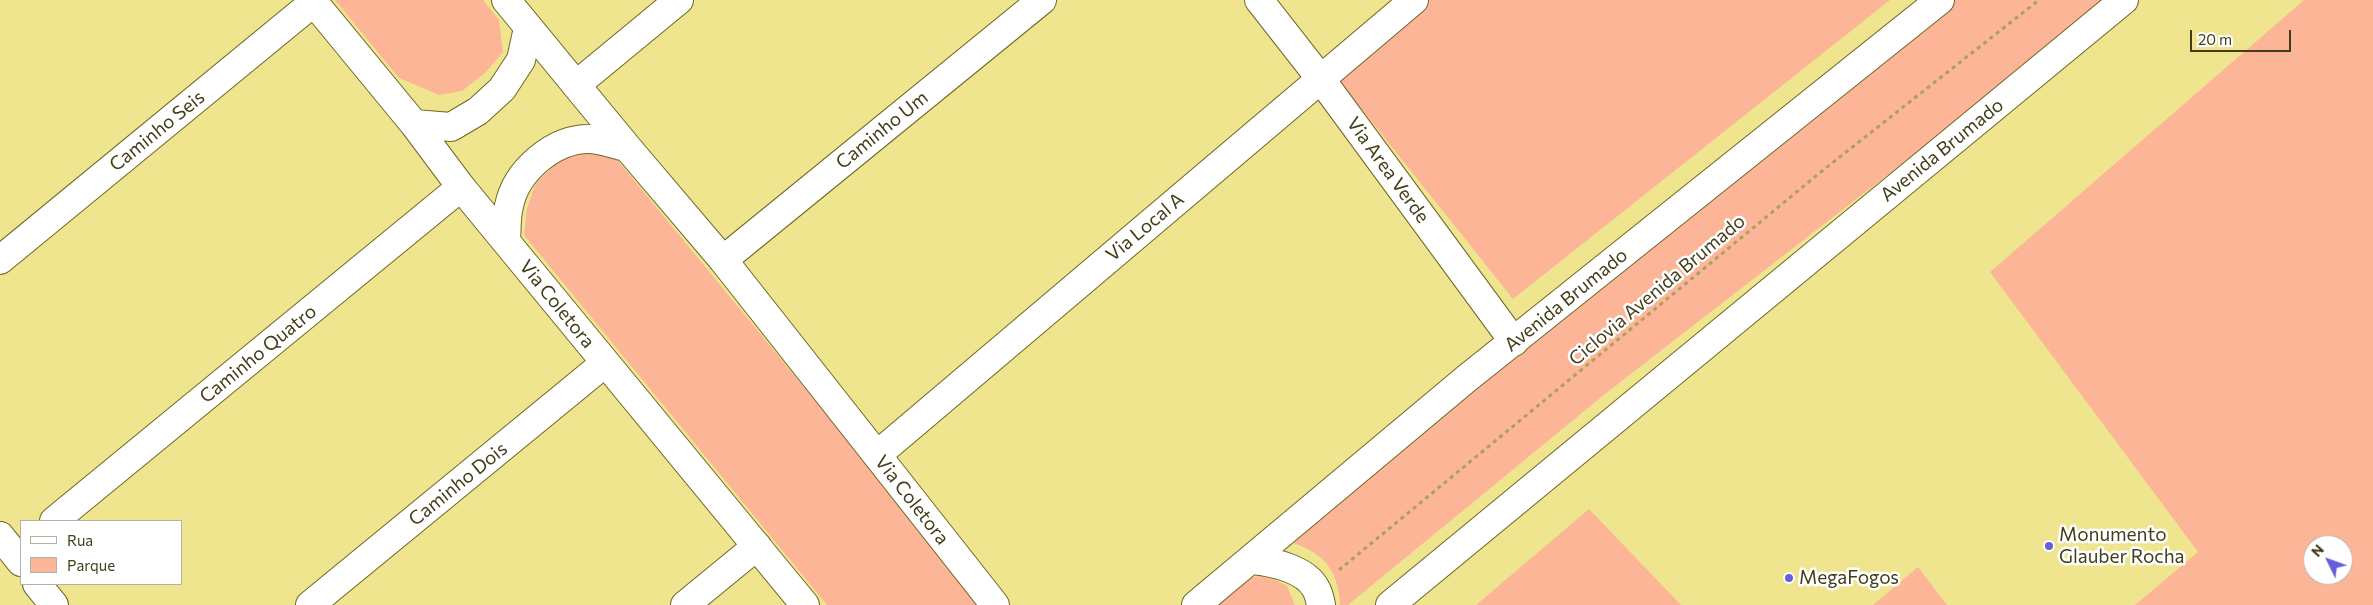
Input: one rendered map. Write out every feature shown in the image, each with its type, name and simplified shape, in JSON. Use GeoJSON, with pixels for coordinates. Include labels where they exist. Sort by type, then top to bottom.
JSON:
{"type":"FeatureCollection","features":[{"type":"Feature","properties":{"kind":"street","name":"Via Coletora"},"geometry":{"type":"LineString","coordinates":[[506,0],[723,260],[995,605]]}},
{"type":"Feature","properties":{"kind":"street"},"geometry":{"type":"LineString","coordinates":[[576,85],[679,0]]}},
{"type":"Feature","properties":{"kind":"street","name":"Caminho Um"},"geometry":{"type":"LineString","coordinates":[[723,260],[1042,0]]}},
{"type":"Feature","properties":{"kind":"street","name":"Via Area Verde"},"geometry":{"type":"LineString","coordinates":[[1259,0],[1320,78],[1514,342]]}},
{"type":"Feature","properties":{"kind":"street","name":"Via Local A"},"geometry":{"type":"LineString","coordinates":[[876,455],[1414,0]]}},
{"type":"Feature","properties":{"kind":"street","name":"Avenida Brumado"},"geometry":{"type":"LineString","coordinates":[[1196,605],[1466,379],[1940,0]]}},
{"type":"Feature","properties":{"kind":"street","name":"Avenida Brumado"},"geometry":{"type":"LineString","coordinates":[[1390,605],[2124,0]]}},
{"type":"Feature","properties":{"kind":"street","name":"Via Coletora"},"geometry":{"type":"LineString","coordinates":[[313,1],[414,124],[461,187],[805,605]]}},
{"type":"Feature","properties":{"kind":"street","name":"Caminho Seis"},"geometry":{"type":"LineString","coordinates":[[0,260],[313,1]]}},
{"type":"Feature","properties":{"kind":"street"},"geometry":{"type":"LineString","coordinates":[[414,124],[451,127],[478,112],[502,89],[521,60],[528,28]]}},
{"type":"Feature","properties":{"kind":"street"},"geometry":{"type":"LineString","coordinates":[[506,240],[509,205],[519,179],[538,160],[561,145],[589,139],[627,147]]}},
{"type":"Feature","properties":{"kind":"street","name":"Caminho Quatro"},"geometry":{"type":"LineString","coordinates":[[55,520],[461,187]]}},
{"type":"Feature","properties":{"kind":"street","name":"Caminho Dois"},"geometry":{"type":"LineString","coordinates":[[310,605],[605,363]]}},
{"type":"Feature","properties":{"kind":"street"},"geometry":{"type":"LineString","coordinates":[[684,605],[757,546]]}},
{"type":"Feature","properties":{"kind":"street"},"geometry":{"type":"LineString","coordinates":[[1252,560],[1272,562],[1290,569],[1304,577],[1319,597]]}},
{"type":"Feature","properties":{"kind":"street"},"geometry":{"type":"LineString","coordinates":[[39,585],[54,605]]}},
{"type":"Feature","properties":{"kind":"path","name":"Ciclovia Avenida Brumado"},"geometry":{"type":"LineString","coordinates":[[1319,597],[1495,442],[1822,171],[2039,0]]}},
{"type":"Feature","properties":{"kind":"green space"},"geometry":{"type":"Polygon","coordinates":[[[335,0],[483,0],[499,20],[503,52],[485,73],[462,91],[439,95],[399,78],[335,0]]]}},
{"type":"Feature","properties":{"kind":"green space"},"geometry":{"type":"Polygon","coordinates":[[[1430,0],[1890,0],[1513,299],[1336,77],[1430,0]]]}},
{"type":"Feature","properties":{"kind":"green space"},"geometry":{"type":"Polygon","coordinates":[[[1950,0],[2113,0],[1605,394],[1348,605],[1340,605],[1336,581],[1326,563],[1310,550],[1287,541],[1950,0]]]}},
{"type":"Feature","properties":{"kind":"green space"},"geometry":{"type":"Polygon","coordinates":[[[2304,0],[2373,0],[2373,605],[2135,605],[2198,552],[1990,272],[2304,0]]]}},
{"type":"Feature","properties":{"kind":"green space"},"geometry":{"type":"Polygon","coordinates":[[[587,151],[615,157],[983,605],[827,605],[524,235],[527,208],[536,183],[559,161],[587,151]]]}},
{"type":"Feature","properties":{"kind":"green space"},"geometry":{"type":"Polygon","coordinates":[[[1589,509],[1681,605],[1476,605],[1589,509]]]}},
{"type":"Feature","properties":{"kind":"green space"},"geometry":{"type":"Polygon","coordinates":[[[1918,567],[1947,605],[1873,605],[1918,567]]]}},
{"type":"Feature","properties":{"kind":"green space"},"geometry":{"type":"Polygon","coordinates":[[[1265,575],[1287,586],[1295,605],[1203,605],[1240,580],[1265,575]]]}},
{"type":"Feature","properties":{"kind":"place","name":"Monumento Glauber Rocha"},"geometry":{"type":"Point","coordinates":[2049,546]}},
{"type":"Feature","properties":{"kind":"place","name":"MegaFogos"},"geometry":{"type":"Point","coordinates":[1789,578]}}]}
